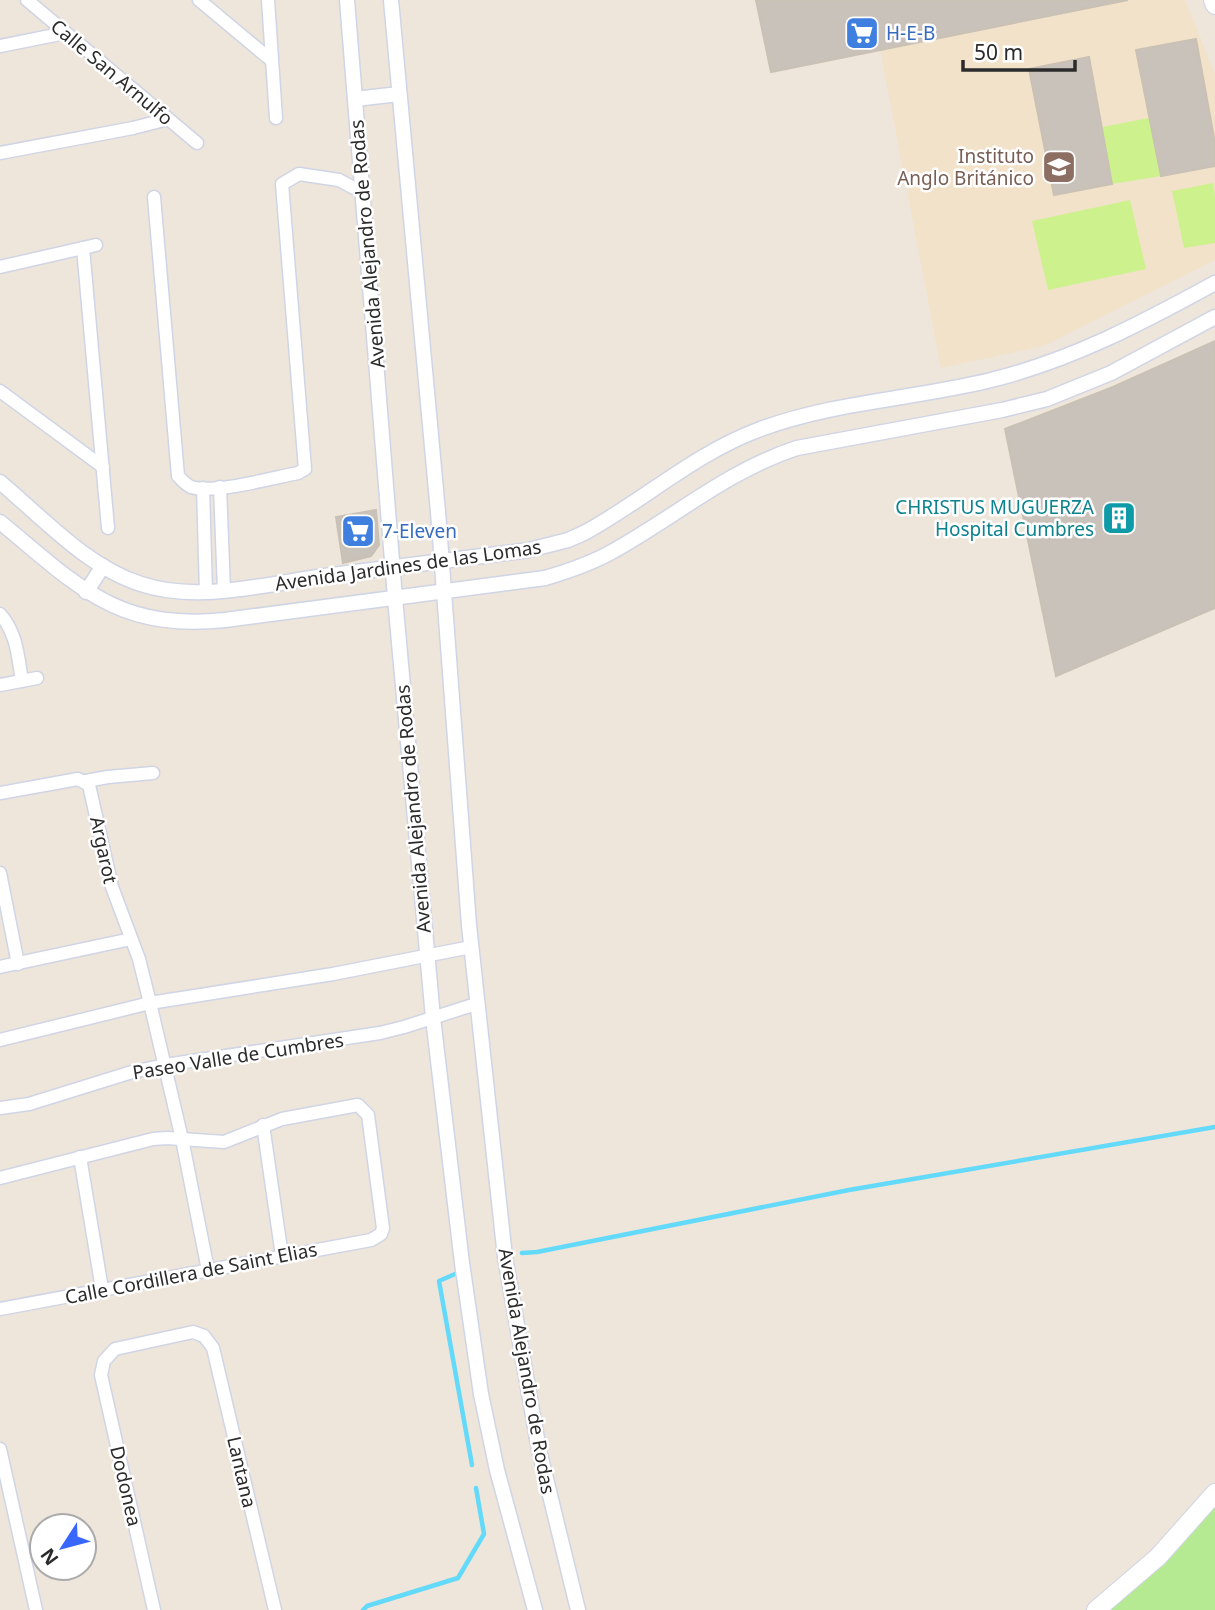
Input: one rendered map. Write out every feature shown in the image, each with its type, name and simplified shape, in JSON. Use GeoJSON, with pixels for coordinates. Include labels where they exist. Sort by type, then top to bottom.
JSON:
{"type":"FeatureCollection","features":[{"type":"Feature","properties":{"kind":"main road"},"geometry":{"type":"LineString","coordinates":[[1096,1610],[1158,1557],[1215,1493]]}},
{"type":"Feature","properties":{"kind":"street","name":"Calle San Arnulfo"},"geometry":{"type":"LineString","coordinates":[[27,0],[197,143]]}},
{"type":"Feature","properties":{"kind":"street"},"geometry":{"type":"LineString","coordinates":[[199,0],[271,60]]}},
{"type":"Feature","properties":{"kind":"street"},"geometry":{"type":"LineString","coordinates":[[268,0],[276,118]]}},
{"type":"Feature","properties":{"kind":"street","name":"Avenida Alejandro de Rodas"},"geometry":{"type":"LineString","coordinates":[[347,0],[395,598],[433,1018],[462,1263],[481,1394],[497,1470],[535,1610]]}},
{"type":"Feature","properties":{"kind":"street","name":"Avenida Alejandro de Rodas"},"geometry":{"type":"LineString","coordinates":[[391,0],[441,561],[476,1004],[505,1257],[539,1450],[578,1610]]}},
{"type":"Feature","properties":{"kind":"street"},"geometry":{"type":"LineString","coordinates":[[0,46],[65,33]]}},
{"type":"Feature","properties":{"kind":"street"},"geometry":{"type":"LineString","coordinates":[[355,99],[399,94]]}},
{"type":"Feature","properties":{"kind":"street"},"geometry":{"type":"LineString","coordinates":[[0,153],[168,119]]}},
{"type":"Feature","properties":{"kind":"street"},"geometry":{"type":"LineString","coordinates":[[154,197],[178,476],[188,487],[203,488],[298,473],[305,469],[282,184],[299,174],[339,180],[363,192]]}},
{"type":"Feature","properties":{"kind":"street"},"geometry":{"type":"LineString","coordinates":[[0,267],[89,247],[108,528]]}},
{"type":"Feature","properties":{"kind":"street","name":"Avenida Jardines de las Lomas"},"geometry":{"type":"LineString","coordinates":[[0,482],[73,545],[103,566],[138,584],[179,593],[223,590],[529,550],[568,540],[600,524],[707,455],[754,432],[806,415],[989,381],[1057,362],[1082,352],[1215,283]]}},
{"type":"Feature","properties":{"kind":"street","name":"Avenida Jardines de las Lomas"},"geometry":{"type":"LineString","coordinates":[[0,522],[86,592],[123,610],[149,618],[199,622],[545,578],[613,551],[715,486],[769,457],[797,448],[1002,410],[1047,399],[1111,373],[1215,317]]}},
{"type":"Feature","properties":{"kind":"street"},"geometry":{"type":"LineString","coordinates":[[0,391],[103,467]]}},
{"type":"Feature","properties":{"kind":"street"},"geometry":{"type":"LineString","coordinates":[[220,487],[223,590]]}},
{"type":"Feature","properties":{"kind":"street"},"geometry":{"type":"LineString","coordinates":[[203,488],[206,592]]}},
{"type":"Feature","properties":{"kind":"street"},"geometry":{"type":"LineString","coordinates":[[86,592],[103,566]]}},
{"type":"Feature","properties":{"kind":"street"},"geometry":{"type":"LineString","coordinates":[[0,614],[8,624],[16,644],[22,681]]}},
{"type":"Feature","properties":{"kind":"street"},"geometry":{"type":"LineString","coordinates":[[0,685],[37,678]]}},
{"type":"Feature","properties":{"kind":"street"},"geometry":{"type":"LineString","coordinates":[[0,793],[78,779],[86,781],[153,773]]}},
{"type":"Feature","properties":{"kind":"street","name":"Argarot"},"geometry":{"type":"LineString","coordinates":[[86,781],[92,791],[112,887],[150,1003],[182,1139],[208,1270]]}},
{"type":"Feature","properties":{"kind":"street"},"geometry":{"type":"LineString","coordinates":[[0,873],[18,964]]}},
{"type":"Feature","properties":{"kind":"street"},"geometry":{"type":"LineString","coordinates":[[0,967],[131,939]]}},
{"type":"Feature","properties":{"kind":"street"},"geometry":{"type":"LineString","coordinates":[[0,1040],[150,1003],[333,974],[471,947]]}},
{"type":"Feature","properties":{"kind":"street","name":"Paseo Valle de Cumbres"},"geometry":{"type":"LineString","coordinates":[[0,1108],[38,1102],[132,1072],[165,1065],[368,1035],[404,1027],[476,1004]]}},
{"type":"Feature","properties":{"kind":"street","name":"Calle Cordillera de Saint Elias"},"geometry":{"type":"LineString","coordinates":[[0,1309],[371,1240],[381,1234],[383,1219],[370,1128],[368,1115],[362,1106],[352,1104],[263,1125]]}},
{"type":"Feature","properties":{"kind":"street"},"geometry":{"type":"LineString","coordinates":[[0,1178],[153,1139],[224,1142],[263,1125],[282,1256]]}},
{"type":"Feature","properties":{"kind":"street"},"geometry":{"type":"LineString","coordinates":[[80,1157],[102,1289]]}},
{"type":"Feature","properties":{"kind":"street","name":"Dodonea"},"geometry":{"type":"LineString","coordinates":[[154,1610],[101,1375],[104,1361],[115,1349],[193,1332],[204,1336]]}},
{"type":"Feature","properties":{"kind":"street","name":"Lantana"},"geometry":{"type":"LineString","coordinates":[[204,1336],[213,1348],[275,1610]]}},
{"type":"Feature","properties":{"kind":"street"},"geometry":{"type":"LineString","coordinates":[[0,1449],[36,1610]]}},
{"type":"Feature","properties":{"kind":"shaded area","name":"Instituto Anglo Británico"},"geometry":{"type":"Polygon","coordinates":[[[1128,0],[1185,0],[1215,74],[1215,260],[1044,346],[941,368],[880,49],[1128,0]]]}},
{"type":"Feature","properties":{"kind":"green space"},"geometry":{"type":"Polygon","coordinates":[[[1149,118],[1161,176],[1112,184],[1102,127],[1149,118]]]}},
{"type":"Feature","properties":{"kind":"green space"},"geometry":{"type":"Polygon","coordinates":[[[1213,183],[1215,243],[1184,248],[1172,191],[1213,183]]]}},
{"type":"Feature","properties":{"kind":"green space"},"geometry":{"type":"Polygon","coordinates":[[[1130,200],[1146,269],[1048,290],[1032,221],[1130,200]]]}},
{"type":"Feature","properties":{"kind":"green space"},"geometry":{"type":"Polygon","coordinates":[[[1215,1506],[1215,1610],[1106,1610],[1215,1506]]]}},
{"type":"Feature","properties":{"kind":"building","name":"H-E-B"},"geometry":{"type":"Polygon","coordinates":[[[756,0],[1128,0],[771,72],[756,0]]]}},
{"type":"Feature","properties":{"kind":"building"},"geometry":{"type":"Polygon","coordinates":[[[1196,39],[1215,143],[1215,166],[1161,176],[1136,50],[1196,39]]]}},
{"type":"Feature","properties":{"kind":"building"},"geometry":{"type":"Polygon","coordinates":[[[1089,57],[1112,184],[1054,195],[1029,69],[1089,57]]]}},
{"type":"Feature","properties":{"kind":"building","name":"CHRISTUS MUGUERZA Hospital Cumbres"},"geometry":{"type":"Polygon","coordinates":[[[1215,341],[1215,608],[1056,676],[1005,429],[1113,387],[1215,341]]]}},
{"type":"Feature","properties":{"kind":"building","name":"7-Eleven"},"geometry":{"type":"Polygon","coordinates":[[[376,510],[379,545],[371,556],[343,563],[336,517],[376,510]]]}},
{"type":"Feature","properties":{"kind":"waterway"},"geometry":{"type":"LineString","coordinates":[[522,1253],[849,1190],[1215,1127]]}},
{"type":"Feature","properties":{"kind":"waterway"},"geometry":{"type":"LineString","coordinates":[[455,1274],[439,1281],[472,1465]]}},
{"type":"Feature","properties":{"kind":"waterway"},"geometry":{"type":"LineString","coordinates":[[363,1610],[367,1606],[458,1578],[484,1534],[476,1488]]}},
{"type":"Feature","properties":{"kind":"place","name":"H-E-B"},"geometry":{"type":"Point","coordinates":[862,33]}},
{"type":"Feature","properties":{"kind":"place","name":"Instituto Anglo Británico"},"geometry":{"type":"Point","coordinates":[1059,167]}},
{"type":"Feature","properties":{"kind":"place","name":"CHRISTUS MUGUERZA Hospital Cumbres"},"geometry":{"type":"Point","coordinates":[1119,518]}},
{"type":"Feature","properties":{"kind":"place","name":"7-Eleven"},"geometry":{"type":"Point","coordinates":[358,531]}}]}
